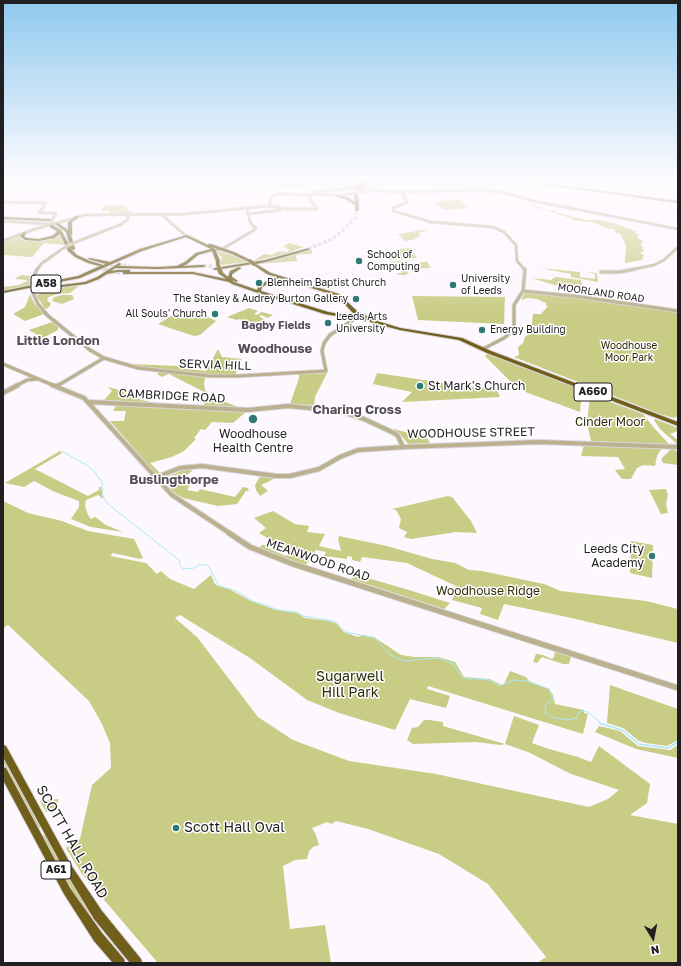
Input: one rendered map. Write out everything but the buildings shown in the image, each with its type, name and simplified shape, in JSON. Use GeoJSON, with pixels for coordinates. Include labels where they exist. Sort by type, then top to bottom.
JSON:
{"type":"FeatureCollection","features":[{"type":"Feature","properties":{"kind":"highway"},"geometry":{"type":"LineString","coordinates":[[51,224],[59,230],[66,245],[73,253],[81,258],[104,266],[81,258],[73,249],[70,236],[70,224]]}},
{"type":"Feature","properties":{"kind":"highway"},"geometry":{"type":"LineString","coordinates":[[52,224],[59,227],[64,232],[66,245]]}},
{"type":"Feature","properties":{"kind":"highway"},"geometry":{"type":"LineString","coordinates":[[57,224],[65,229],[70,236]]}},
{"type":"Feature","properties":{"kind":"highway"},"geometry":{"type":"LineString","coordinates":[[24,233],[22,236],[24,238],[39,240],[53,237],[58,234],[59,230]]}},
{"type":"Feature","properties":{"kind":"highway"},"geometry":{"type":"LineString","coordinates":[[187,236],[214,251]]}},
{"type":"Feature","properties":{"kind":"highway","name":"A58"},"geometry":{"type":"LineString","coordinates":[[3,293],[86,283],[117,268],[140,252],[187,236]]}},
{"type":"Feature","properties":{"kind":"highway","name":"A58"},"geometry":{"type":"LineString","coordinates":[[89,274],[141,250],[187,236]]}},
{"type":"Feature","properties":{"kind":"highway"},"geometry":{"type":"LineString","coordinates":[[214,267],[250,263],[281,257],[307,248]]}},
{"type":"Feature","properties":{"kind":"highway"},"geometry":{"type":"LineString","coordinates":[[194,258],[222,249],[238,254],[250,263],[268,272],[338,295],[356,315]]}},
{"type":"Feature","properties":{"kind":"highway"},"geometry":{"type":"LineString","coordinates":[[126,269],[164,267],[183,264],[204,253],[214,251],[224,251],[238,254]]}},
{"type":"Feature","properties":{"kind":"highway","name":"A660"},"geometry":{"type":"LineString","coordinates":[[214,251],[221,273],[225,278],[233,283],[262,291]]}},
{"type":"Feature","properties":{"kind":"highway"},"geometry":{"type":"LineString","coordinates":[[194,258],[194,263],[202,268]]}},
{"type":"Feature","properties":{"kind":"highway","name":"A660"},"geometry":{"type":"LineString","coordinates":[[250,263],[231,272],[230,277],[240,283],[319,311],[346,316],[356,315],[375,322]]}},
{"type":"Feature","properties":{"kind":"highway"},"geometry":{"type":"LineString","coordinates":[[117,268],[187,273],[208,276],[233,283]]}},
{"type":"Feature","properties":{"kind":"highway"},"geometry":{"type":"LineString","coordinates":[[117,268],[152,273],[202,268]]}},
{"type":"Feature","properties":{"kind":"highway","name":"A58"},"geometry":{"type":"LineString","coordinates":[[3,293],[117,268]]}},
{"type":"Feature","properties":{"kind":"highway"},"geometry":{"type":"LineString","coordinates":[[126,269],[202,268]]}},
{"type":"Feature","properties":{"kind":"highway"},"geometry":{"type":"LineString","coordinates":[[126,269],[172,270],[202,268]]}},
{"type":"Feature","properties":{"kind":"highway"},"geometry":{"type":"LineString","coordinates":[[126,269],[178,271]]}},
{"type":"Feature","properties":{"kind":"highway"},"geometry":{"type":"LineString","coordinates":[[262,291],[271,280],[278,276]]}},
{"type":"Feature","properties":{"kind":"highway"},"geometry":{"type":"LineString","coordinates":[[79,277],[73,280],[73,282],[86,283]]}},
{"type":"Feature","properties":{"kind":"highway","name":"A660"},"geometry":{"type":"LineString","coordinates":[[356,315],[400,329],[456,338],[678,423]]}},
{"type":"Feature","properties":{"kind":"highway"},"geometry":{"type":"LineString","coordinates":[[346,316],[350,318],[350,322]]}},
{"type":"Feature","properties":{"kind":"highway","name":"SCOTT HALL ROAD"},"geometry":{"type":"LineString","coordinates":[[3,749],[47,827],[68,868],[98,915],[134,962]]}},
{"type":"Feature","properties":{"kind":"highway","name":"SCOTT HALL ROAD"},"geometry":{"type":"LineString","coordinates":[[3,771],[67,891],[98,938],[120,963]]}},
{"type":"Feature","properties":{"kind":"highway"},"geometry":{"type":"LineString","coordinates":[[37,834],[47,827]]}},
{"type":"Feature","properties":{"kind":"highway"},"geometry":{"type":"LineString","coordinates":[[88,923],[98,915]]}},
{"type":"Feature","properties":{"kind":"street"},"geometry":{"type":"LineString","coordinates":[[4,240],[36,224]]}},
{"type":"Feature","properties":{"kind":"street"},"geometry":{"type":"LineString","coordinates":[[4,240],[47,224]]}},
{"type":"Feature","properties":{"kind":"street"},"geometry":{"type":"LineString","coordinates":[[66,245],[120,224]]}},
{"type":"Feature","properties":{"kind":"street"},"geometry":{"type":"LineString","coordinates":[[101,232],[123,224]]}},
{"type":"Feature","properties":{"kind":"street"},"geometry":{"type":"LineString","coordinates":[[171,224],[187,236]]}},
{"type":"Feature","properties":{"kind":"street"},"geometry":{"type":"LineString","coordinates":[[174,224],[181,231]]}},
{"type":"Feature","properties":{"kind":"street"},"geometry":{"type":"LineString","coordinates":[[214,251],[256,229],[252,224]]}},
{"type":"Feature","properties":{"kind":"street"},"geometry":{"type":"LineString","coordinates":[[466,224],[481,225],[503,231],[516,245],[516,261],[525,269],[522,291],[514,305],[514,323],[512,330],[504,338],[483,349]]}},
{"type":"Feature","properties":{"kind":"street"},"geometry":{"type":"LineString","coordinates":[[653,224],[678,229]]}},
{"type":"Feature","properties":{"kind":"street","name":"SERVIA HILL"},"geometry":{"type":"LineString","coordinates":[[66,245],[41,264],[34,272],[32,282],[33,292],[38,304],[47,315],[90,350],[104,358],[146,369],[214,376],[326,371],[322,351],[324,343],[330,335],[350,322]]}},
{"type":"Feature","properties":{"kind":"street"},"geometry":{"type":"LineString","coordinates":[[222,249],[227,245]]}},
{"type":"Feature","properties":{"kind":"street"},"geometry":{"type":"LineString","coordinates":[[601,272],[620,272],[654,265],[663,261],[678,247]]}},
{"type":"Feature","properties":{"kind":"street","name":"MOORLAND ROAD"},"geometry":{"type":"LineString","coordinates":[[522,291],[582,297],[678,311]]}},
{"type":"Feature","properties":{"kind":"street"},"geometry":{"type":"LineString","coordinates":[[350,322],[356,315]]}},
{"type":"Feature","properties":{"kind":"street"},"geometry":{"type":"LineString","coordinates":[[57,386],[104,358]]}},
{"type":"Feature","properties":{"kind":"street","name":"MEANWOOD ROAD"},"geometry":{"type":"LineString","coordinates":[[3,364],[80,396],[89,402],[139,461],[172,495],[250,547],[266,554],[678,688]]}},
{"type":"Feature","properties":{"kind":"street"},"geometry":{"type":"LineString","coordinates":[[12,368],[28,376],[27,380]]}},
{"type":"Feature","properties":{"kind":"street"},"geometry":{"type":"LineString","coordinates":[[3,393],[27,380],[34,378],[39,379]]}},
{"type":"Feature","properties":{"kind":"street","name":"CAMBRIDGE ROAD"},"geometry":{"type":"LineString","coordinates":[[89,402],[253,410]]}},
{"type":"Feature","properties":{"kind":"street","name":"WOODHOUSE STREET"},"geometry":{"type":"LineString","coordinates":[[253,410],[288,406],[344,412],[364,419],[394,433],[398,436],[403,447],[539,442],[678,447]]}},
{"type":"Feature","properties":{"kind":"street"},"geometry":{"type":"LineString","coordinates":[[156,477],[180,468],[193,466],[210,466],[258,474],[294,476],[319,468],[352,452],[365,449],[403,447]]}},
{"type":"Feature","properties":{"kind":"green space"},"geometry":{"type":"Polygon","coordinates":[[[597,224],[617,224],[637,232],[634,233],[639,235],[637,237],[640,240],[644,241],[641,244],[644,251],[640,253],[644,255],[642,260],[625,263],[626,245],[620,234],[616,233],[614,229],[609,229],[597,224]]]}},
{"type":"Feature","properties":{"kind":"green space"},"geometry":{"type":"Polygon","coordinates":[[[428,230],[418,233],[421,235],[413,240],[405,241],[398,234],[428,230]]]}},
{"type":"Feature","properties":{"kind":"green space"},"geometry":{"type":"Polygon","coordinates":[[[60,235],[65,245],[44,243],[32,257],[3,255],[3,242],[17,236],[21,236],[22,239],[36,241],[50,239],[60,235]]]}},
{"type":"Feature","properties":{"kind":"green space"},"geometry":{"type":"Polygon","coordinates":[[[289,243],[304,247],[284,254],[253,261],[264,254],[272,255],[279,251],[288,252],[290,250],[286,249],[288,248],[283,247],[289,243]]]}},
{"type":"Feature","properties":{"kind":"green space"},"geometry":{"type":"Polygon","coordinates":[[[411,248],[417,258],[389,260],[387,256],[398,255],[396,249],[411,248]]]}},
{"type":"Feature","properties":{"kind":"green space"},"geometry":{"type":"Polygon","coordinates":[[[309,249],[312,250],[312,253],[317,253],[297,255],[297,261],[257,264],[309,249]]]}},
{"type":"Feature","properties":{"kind":"green space"},"geometry":{"type":"Polygon","coordinates":[[[217,252],[236,255],[249,262],[220,265],[222,258],[217,252]]]}},
{"type":"Feature","properties":{"kind":"green space"},"geometry":{"type":"Polygon","coordinates":[[[417,260],[402,262],[403,264],[419,263],[426,262],[426,260],[431,268],[409,269],[409,272],[406,275],[399,275],[397,273],[402,273],[397,265],[391,265],[389,262],[417,260]]]}},
{"type":"Feature","properties":{"kind":"green space"},"geometry":{"type":"Polygon","coordinates":[[[540,268],[580,272],[580,277],[595,279],[595,274],[586,272],[597,273],[598,282],[571,277],[571,274],[540,268]]]}},
{"type":"Feature","properties":{"kind":"green space"},"geometry":{"type":"Polygon","coordinates":[[[23,275],[30,276],[29,286],[3,291],[3,287],[19,285],[27,281],[15,279],[23,275]]]}},
{"type":"Feature","properties":{"kind":"green space"},"geometry":{"type":"Polygon","coordinates":[[[555,277],[581,280],[582,287],[554,285],[532,278],[551,280],[555,277]]]}},
{"type":"Feature","properties":{"kind":"green space"},"geometry":{"type":"Polygon","coordinates":[[[79,286],[70,293],[57,294],[49,297],[47,300],[51,304],[45,309],[36,295],[41,294],[36,292],[35,289],[79,286]]]}},
{"type":"Feature","properties":{"kind":"green space","name":"Woodhouse Moor Park"},"geometry":{"type":"Polygon","coordinates":[[[528,292],[605,301],[678,312],[678,416],[674,418],[660,414],[514,357],[519,355],[518,347],[523,343],[525,337],[531,333],[533,314],[541,314],[548,306],[546,306],[546,303],[537,299],[527,298],[521,300],[525,293],[528,292]]]}},
{"type":"Feature","properties":{"kind":"green space"},"geometry":{"type":"Polygon","coordinates":[[[30,294],[34,303],[44,314],[25,321],[13,314],[25,307],[30,294]]]}},
{"type":"Feature","properties":{"kind":"green space"},"geometry":{"type":"Polygon","coordinates":[[[72,295],[74,299],[62,304],[52,301],[54,297],[72,295]]]}},
{"type":"Feature","properties":{"kind":"green space"},"geometry":{"type":"Polygon","coordinates":[[[412,296],[505,297],[504,324],[418,320],[412,296]]]}},
{"type":"Feature","properties":{"kind":"green space"},"geometry":{"type":"Polygon","coordinates":[[[249,308],[258,311],[254,314],[257,315],[262,312],[273,315],[267,318],[262,315],[259,316],[265,320],[260,323],[247,322],[227,317],[249,308]]]}},
{"type":"Feature","properties":{"kind":"green space"},"geometry":{"type":"Polygon","coordinates":[[[181,310],[199,313],[216,321],[200,335],[194,336],[158,324],[181,310]]]}},
{"type":"Feature","properties":{"kind":"green space"},"geometry":{"type":"Polygon","coordinates":[[[52,322],[58,327],[58,330],[43,338],[29,330],[52,322]]]}},
{"type":"Feature","properties":{"kind":"green space"},"geometry":{"type":"Polygon","coordinates":[[[218,349],[222,357],[242,359],[235,375],[204,374],[141,367],[130,364],[178,366],[180,368],[206,371],[218,349]]]}},
{"type":"Feature","properties":{"kind":"green space"},"geometry":{"type":"Polygon","coordinates":[[[489,353],[579,388],[582,391],[580,412],[528,393],[515,386],[485,356],[489,353]]]}},
{"type":"Feature","properties":{"kind":"green space"},"geometry":{"type":"Polygon","coordinates":[[[160,372],[204,377],[205,390],[210,395],[169,374],[162,377],[157,374],[160,372]]]}},
{"type":"Feature","properties":{"kind":"green space"},"geometry":{"type":"Polygon","coordinates":[[[327,373],[315,397],[314,405],[290,404],[299,374],[327,373]]]}},
{"type":"Feature","properties":{"kind":"green space"},"geometry":{"type":"Polygon","coordinates":[[[377,373],[497,390],[500,397],[402,402],[412,392],[373,384],[377,373]]]}},
{"type":"Feature","properties":{"kind":"green space"},"geometry":{"type":"Polygon","coordinates":[[[108,387],[123,391],[130,395],[139,391],[141,393],[135,396],[141,400],[156,403],[104,400],[112,391],[108,387]]]}},
{"type":"Feature","properties":{"kind":"green space","name":"Cinder Moor"},"geometry":{"type":"Polygon","coordinates":[[[590,396],[594,396],[643,414],[670,445],[591,441],[587,423],[590,396]]]}},
{"type":"Feature","properties":{"kind":"green space"},"geometry":{"type":"Polygon","coordinates":[[[217,399],[241,408],[202,406],[205,404],[203,402],[217,399]]]}},
{"type":"Feature","properties":{"kind":"green space"},"geometry":{"type":"Polygon","coordinates":[[[117,404],[246,412],[233,423],[212,422],[205,430],[201,429],[194,438],[196,439],[184,451],[172,457],[150,463],[161,474],[157,475],[110,421],[124,421],[126,411],[113,411],[117,404]]]}},
{"type":"Feature","properties":{"kind":"green space"},"geometry":{"type":"Polygon","coordinates":[[[655,419],[678,428],[678,431],[670,434],[678,440],[678,445],[660,429],[654,420],[655,419]]]}},
{"type":"Feature","properties":{"kind":"green space"},"geometry":{"type":"Polygon","coordinates":[[[394,429],[427,438],[430,443],[408,444],[401,435],[393,430],[394,429]]]}},
{"type":"Feature","properties":{"kind":"green space"},"geometry":{"type":"Polygon","coordinates":[[[584,445],[662,448],[657,456],[655,466],[643,465],[637,468],[631,479],[622,479],[615,470],[625,469],[618,457],[581,456],[584,445]]]}},
{"type":"Feature","properties":{"kind":"green space"},"geometry":{"type":"Polygon","coordinates":[[[672,448],[678,452],[678,465],[663,463],[661,459],[672,448]]]}},
{"type":"Feature","properties":{"kind":"green space"},"geometry":{"type":"Polygon","coordinates":[[[60,451],[62,453],[35,469],[88,496],[99,490],[99,487],[101,487],[103,499],[98,495],[86,500],[85,506],[88,515],[91,519],[95,517],[106,525],[123,532],[91,527],[71,519],[79,507],[79,501],[55,492],[34,481],[24,487],[5,483],[60,451]]]}},
{"type":"Feature","properties":{"kind":"green space"},"geometry":{"type":"Polygon","coordinates":[[[196,467],[185,477],[192,482],[187,490],[198,492],[200,489],[235,497],[243,487],[248,488],[249,491],[246,491],[237,504],[218,506],[183,498],[173,492],[163,479],[181,471],[196,467]]]}},
{"type":"Feature","properties":{"kind":"green space"},"geometry":{"type":"Polygon","coordinates":[[[263,476],[276,478],[261,485],[268,491],[260,496],[255,485],[259,478],[263,476]]]}},
{"type":"Feature","properties":{"kind":"green space"},"geometry":{"type":"Polygon","coordinates":[[[666,489],[668,495],[666,504],[668,513],[661,514],[649,490],[666,489]]]}},
{"type":"Feature","properties":{"kind":"green space"},"geometry":{"type":"Polygon","coordinates":[[[448,496],[452,497],[471,521],[477,533],[456,532],[411,539],[404,537],[407,532],[399,528],[401,519],[396,510],[392,509],[448,496]]]}},
{"type":"Feature","properties":{"kind":"green space","name":"Sugarwell Hill Park"},"geometry":{"type":"Polygon","coordinates":[[[3,501],[28,513],[62,521],[88,531],[134,539],[143,558],[140,559],[113,553],[110,556],[146,563],[157,574],[161,571],[170,579],[194,589],[211,575],[215,584],[218,586],[229,589],[251,601],[276,610],[297,613],[305,618],[329,621],[337,624],[344,632],[358,637],[363,635],[374,637],[401,655],[415,657],[438,657],[455,662],[464,677],[490,679],[501,685],[504,684],[510,671],[526,677],[529,681],[549,689],[553,695],[555,704],[584,710],[584,713],[588,714],[583,734],[428,686],[427,689],[450,696],[446,708],[410,699],[395,730],[339,713],[307,700],[250,658],[180,615],[175,618],[197,637],[258,717],[293,740],[349,761],[436,774],[589,807],[608,799],[619,790],[571,774],[528,752],[505,744],[514,716],[539,725],[532,743],[549,749],[591,762],[599,746],[650,784],[647,803],[630,815],[678,824],[678,963],[537,963],[546,957],[488,884],[439,854],[368,829],[336,821],[332,824],[327,822],[312,828],[319,845],[313,847],[309,851],[307,859],[295,860],[283,866],[290,929],[325,925],[331,963],[158,963],[82,874],[66,848],[80,839],[92,785],[111,768],[110,743],[102,724],[89,701],[8,625],[3,628],[3,501]]]}},
{"type":"Feature","properties":{"kind":"green space","name":"Woodhouse Ridge"},"geometry":{"type":"Polygon","coordinates":[[[273,511],[295,524],[309,526],[307,532],[325,534],[319,546],[341,551],[338,539],[339,536],[387,546],[432,559],[455,563],[469,570],[482,571],[544,584],[561,591],[646,601],[678,609],[678,643],[504,604],[498,620],[480,614],[482,608],[452,600],[458,587],[407,563],[362,557],[360,562],[352,560],[352,557],[347,556],[347,559],[324,556],[326,552],[316,550],[306,565],[259,548],[262,545],[266,545],[265,547],[286,556],[290,552],[259,533],[266,528],[254,518],[273,511]]]}},
{"type":"Feature","properties":{"kind":"green space"},"geometry":{"type":"Polygon","coordinates":[[[631,541],[653,545],[652,578],[630,573],[631,541]]]}},
{"type":"Feature","properties":{"kind":"green space"},"geometry":{"type":"Polygon","coordinates":[[[354,574],[450,603],[444,609],[351,579],[354,574]]]}},
{"type":"Feature","properties":{"kind":"green space"},"geometry":{"type":"Polygon","coordinates":[[[555,651],[571,657],[569,664],[563,664],[542,657],[537,663],[533,662],[536,654],[552,659],[555,651]]]}},
{"type":"Feature","properties":{"kind":"green space"},"geometry":{"type":"Polygon","coordinates":[[[610,685],[678,709],[678,740],[667,746],[646,743],[639,741],[623,728],[607,723],[610,685]]]}},
{"type":"Feature","properties":{"kind":"green space"},"geometry":{"type":"Polygon","coordinates":[[[424,720],[429,720],[443,722],[443,726],[505,744],[500,745],[476,742],[413,744],[407,740],[412,728],[418,727],[424,720]]]}},
{"type":"Feature","properties":{"kind":"green space"},"geometry":{"type":"Polygon","coordinates":[[[599,726],[620,731],[638,746],[670,750],[678,745],[678,758],[636,749],[595,732],[599,726]]]}},
{"type":"Feature","properties":{"kind":"green space"},"geometry":{"type":"Polygon","coordinates":[[[3,756],[41,826],[39,828],[37,827],[3,762],[3,756]]]}},
{"type":"Feature","properties":{"kind":"green space"},"geometry":{"type":"Polygon","coordinates":[[[59,799],[53,812],[46,812],[40,801],[59,799]]]}},
{"type":"Feature","properties":{"kind":"green space"},"geometry":{"type":"Polygon","coordinates":[[[45,834],[91,914],[90,915],[74,894],[42,836],[45,834]]]}},
{"type":"Feature","properties":{"kind":"waterway"},"geometry":{"type":"LineString","coordinates":[[62,451],[88,466],[95,472],[102,482],[103,496],[107,503],[180,561],[179,564],[183,569],[194,568],[198,565],[206,565],[209,567],[218,584],[222,587],[234,590],[253,601],[279,610],[297,612],[303,616],[332,621],[337,623],[346,632],[375,638],[391,655],[404,661],[437,658],[452,663],[463,678],[490,680],[499,686],[514,680],[526,681],[549,689],[553,699],[546,705],[545,709],[546,713],[551,717],[567,720],[577,718],[578,713],[582,711],[588,712],[602,724]]}},
{"type":"Feature","properties":{"kind":"waterway"},"geometry":{"type":"LineString","coordinates":[[602,724],[622,730],[639,744],[668,748],[678,742]]}},
{"type":"Feature","properties":{"kind":"tunnel"},"geometry":{"type":"LineString","coordinates":[[308,249],[330,240],[349,224]]}},
{"type":"Feature","properties":{"kind":"tunnel"},"geometry":{"type":"LineString","coordinates":[[117,264],[129,266]]}},
{"type":"Feature","properties":{"kind":"tunnel"},"geometry":{"type":"LineString","coordinates":[[105,265],[121,268]]}},
{"type":"Feature","properties":{"kind":"tunnel"},"geometry":{"type":"LineString","coordinates":[[203,266],[214,266]]}},
{"type":"Feature","properties":{"kind":"tunnel"},"geometry":{"type":"LineString","coordinates":[[99,268],[106,270]]}},
{"type":"Feature","properties":{"kind":"tunnel"},"geometry":{"type":"LineString","coordinates":[[106,270],[124,273]]}},
{"type":"Feature","properties":{"kind":"place","name":"School of Computing"},"geometry":{"type":"Point","coordinates":[359,261]}},
{"type":"Feature","properties":{"kind":"place","name":"Blenheim Baptist Church"},"geometry":{"type":"Point","coordinates":[259,283]}},
{"type":"Feature","properties":{"kind":"place","name":"University of Leeds"},"geometry":{"type":"Point","coordinates":[453,285]}},
{"type":"Feature","properties":{"kind":"place","name":"The Stanley & Audrey Burton Gallery"},"geometry":{"type":"Point","coordinates":[356,299]}},
{"type":"Feature","properties":{"kind":"place","name":"All Souls' Church"},"geometry":{"type":"Point","coordinates":[215,314]}},
{"type":"Feature","properties":{"kind":"place","name":"Leeds Arts University"},"geometry":{"type":"Point","coordinates":[328,323]}},
{"type":"Feature","properties":{"kind":"place","name":"Energy Building"},"geometry":{"type":"Point","coordinates":[482,330]}},
{"type":"Feature","properties":{"kind":"place","name":"St Mark's Church"},"geometry":{"type":"Point","coordinates":[420,386]}},
{"type":"Feature","properties":{"kind":"place","name":"Woodhouse Health Centre"},"geometry":{"type":"Point","coordinates":[253,419]}},
{"type":"Feature","properties":{"kind":"place","name":"Leeds City Academy"},"geometry":{"type":"Point","coordinates":[652,556]}},
{"type":"Feature","properties":{"kind":"place","name":"Scott Hall Oval"},"geometry":{"type":"Point","coordinates":[176,828]}},
{"type":"Feature","properties":{"kind":"district","name":"Bagby Fields"},"geometry":{"type":"Point","coordinates":[276,326]}},
{"type":"Feature","properties":{"kind":"district","name":"Little London"},"geometry":{"type":"Point","coordinates":[58,341]}},
{"type":"Feature","properties":{"kind":"district","name":"Woodhouse"},"geometry":{"type":"Point","coordinates":[275,349]}},
{"type":"Feature","properties":{"kind":"district","name":"Charing Cross"},"geometry":{"type":"Point","coordinates":[357,410]}},
{"type":"Feature","properties":{"kind":"district","name":"Buslingthorpe"},"geometry":{"type":"Point","coordinates":[174,480]}}]}
